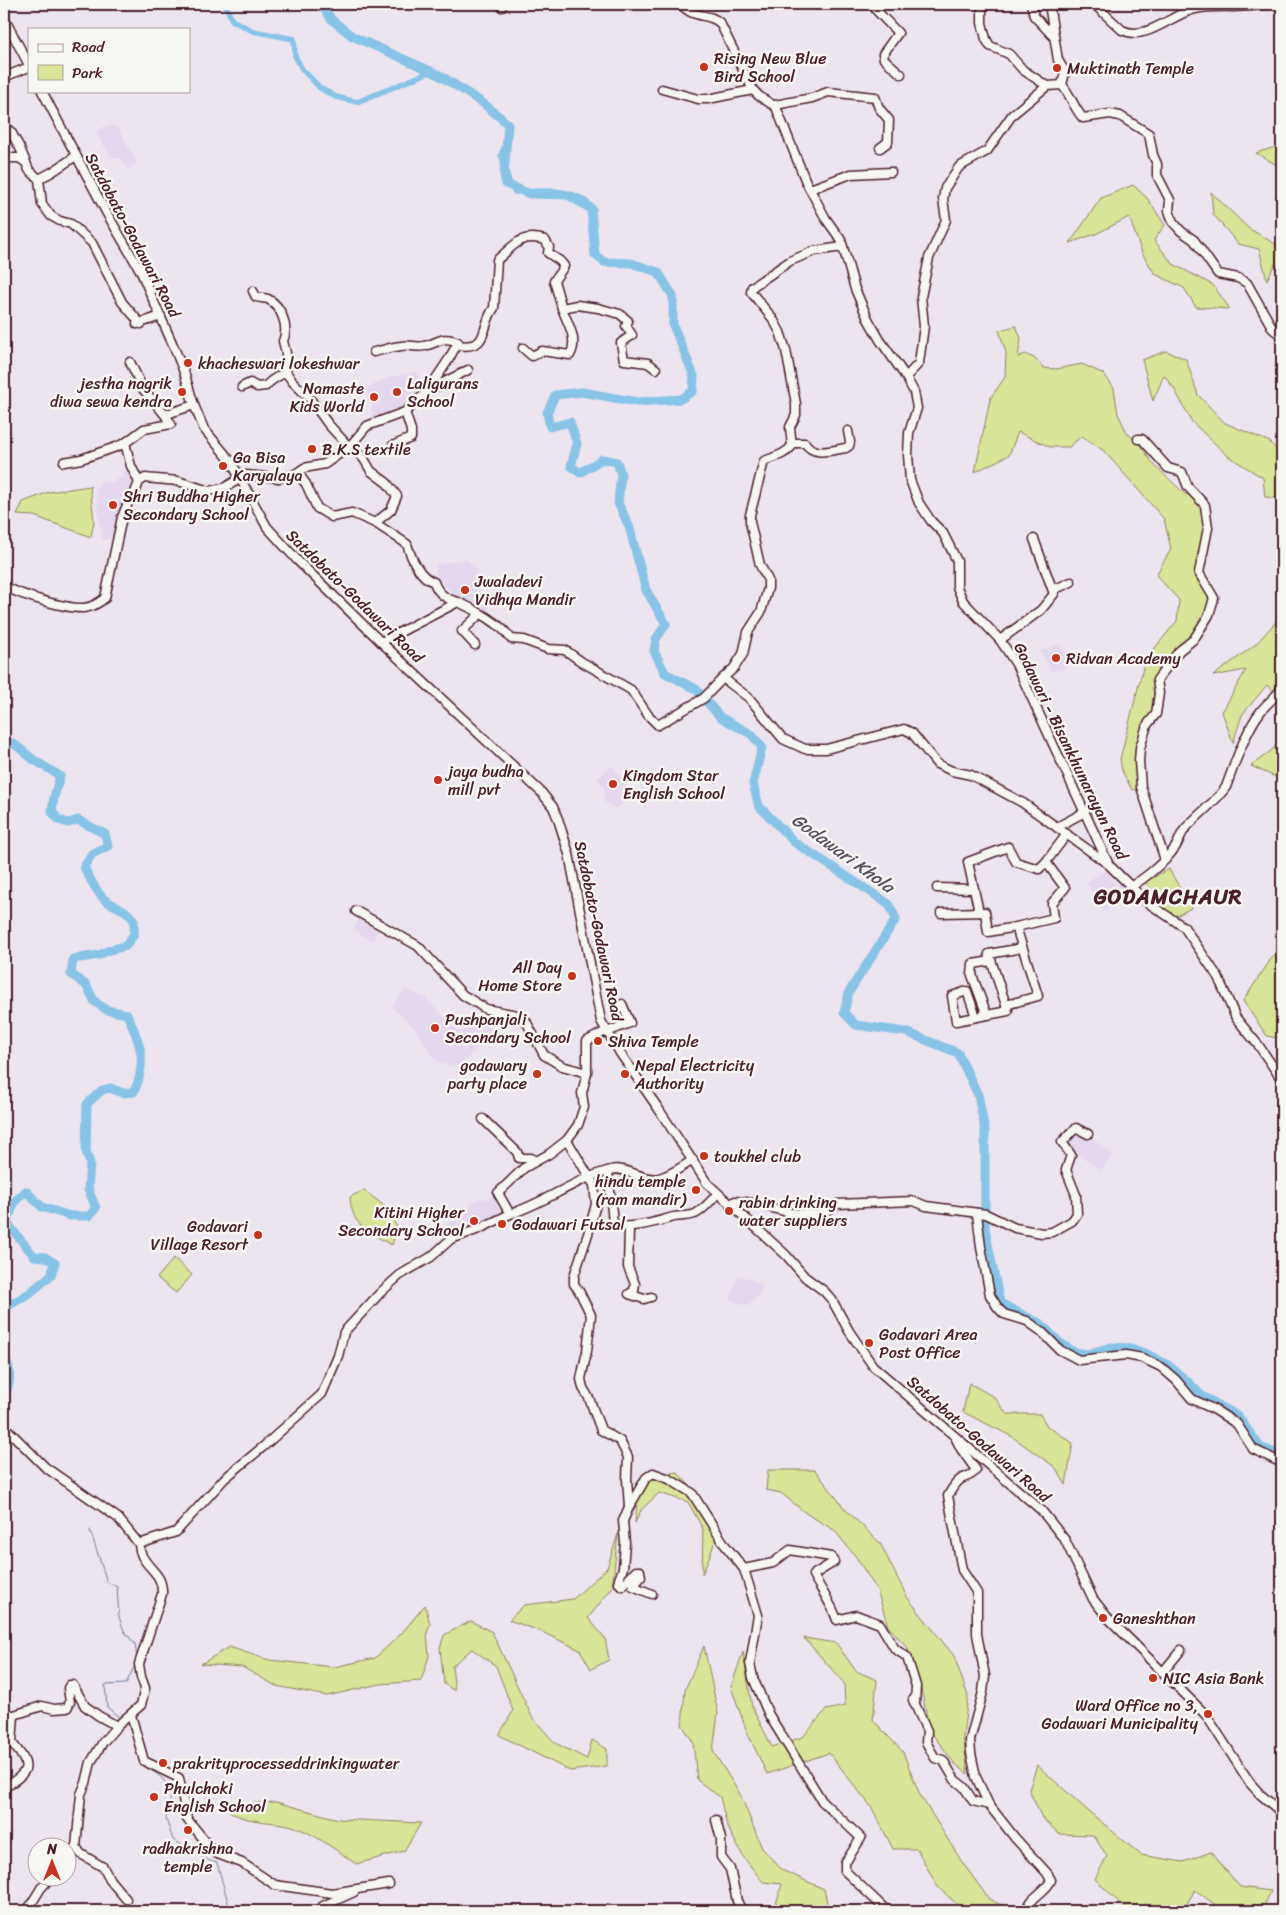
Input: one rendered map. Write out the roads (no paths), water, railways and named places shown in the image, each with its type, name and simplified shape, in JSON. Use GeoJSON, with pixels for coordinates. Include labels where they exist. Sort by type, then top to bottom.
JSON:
{"type":"FeatureCollection","features":[{"type":"Feature","properties":{"kind":"street"},"geometry":{"type":"LineString","coordinates":[[681,4],[692,13],[713,18],[720,23],[753,90],[758,96],[775,105],[812,98],[828,92],[876,97],[879,108],[889,120],[888,142],[880,148]]}},
{"type":"Feature","properties":{"kind":"street"},"geometry":{"type":"LineString","coordinates":[[873,4],[876,10],[898,33],[883,54],[884,59],[901,74]]}},
{"type":"Feature","properties":{"kind":"street"},"geometry":{"type":"LineString","coordinates":[[982,4],[982,23],[990,46],[1009,54],[1023,70],[1047,86]]}},
{"type":"Feature","properties":{"kind":"street"},"geometry":{"type":"LineString","coordinates":[[1031,4],[1034,16],[1054,37]]}},
{"type":"Feature","properties":{"kind":"street"},"geometry":{"type":"LineString","coordinates":[[1049,4],[1058,60],[1065,72],[1062,85]]}},
{"type":"Feature","properties":{"kind":"street"},"geometry":{"type":"LineString","coordinates":[[1094,4],[1122,30],[1138,33],[1148,31],[1194,9],[1265,4]]}},
{"type":"Feature","properties":{"kind":"street"},"geometry":{"type":"LineString","coordinates":[[4,18],[28,64]]}},
{"type":"Feature","properties":{"kind":"street"},"geometry":{"type":"LineString","coordinates":[[4,77],[28,66]]}},
{"type":"Feature","properties":{"kind":"street"},"geometry":{"type":"LineString","coordinates":[[906,377],[919,363],[924,326],[921,297],[929,258],[946,220],[943,199],[945,188],[959,167],[987,151],[1012,115],[1047,86],[1062,85],[1069,92],[1083,118],[1110,114],[1120,116],[1149,134],[1153,155],[1157,164],[1157,175],[1170,200],[1169,211],[1173,222],[1181,231],[1194,240],[1218,274],[1238,278],[1247,283],[1273,329],[1282,336]]}},
{"type":"Feature","properties":{"kind":"street"},"geometry":{"type":"LineString","coordinates":[[662,89],[708,99],[753,90]]}},
{"type":"Feature","properties":{"kind":"street","name":"Satdobato-Godawari Road"},"geometry":{"type":"LineString","coordinates":[[43,92],[140,270],[184,372],[204,429],[230,460],[267,527],[381,642],[515,767],[553,808],[564,834],[598,1012],[607,1031],[707,1182],[717,1194],[786,1256],[805,1277],[824,1291],[832,1300],[873,1366],[1041,1510],[1065,1540],[1093,1600],[1108,1618],[1206,1715],[1250,1783],[1282,1813]]}},
{"type":"Feature","properties":{"kind":"street","name":"Godawari - Bisankhunarayan Road"},"geometry":{"type":"LineString","coordinates":[[775,105],[802,174],[843,247],[868,319],[906,377],[916,401],[916,412],[909,433],[909,475],[914,491],[931,521],[943,533],[957,560],[957,587],[964,601],[1000,640],[1016,664],[1109,865],[1148,904],[1184,927],[1218,977],[1236,1018],[1259,1046],[1282,1080]]}},
{"type":"Feature","properties":{"kind":"street"},"geometry":{"type":"LineString","coordinates":[[4,126],[11,132],[29,170],[39,179],[42,204],[51,216],[71,224],[92,243],[122,302],[138,324],[161,316]]}},
{"type":"Feature","properties":{"kind":"street"},"geometry":{"type":"LineString","coordinates":[[39,179],[76,156]]}},
{"type":"Feature","properties":{"kind":"street"},"geometry":{"type":"LineString","coordinates":[[4,158],[19,158],[26,162]]}},
{"type":"Feature","properties":{"kind":"street"},"geometry":{"type":"LineString","coordinates":[[810,190],[851,174],[890,172]]}},
{"type":"Feature","properties":{"kind":"street"},"geometry":{"type":"LineString","coordinates":[[457,345],[473,345],[479,342],[484,334],[490,313],[494,308],[497,260],[526,238],[531,237],[545,240],[549,247],[548,253],[564,266],[554,281],[574,341],[570,354],[542,351],[532,356],[523,348]]}},
{"type":"Feature","properties":{"kind":"street"},"geometry":{"type":"LineString","coordinates":[[294,474],[299,475],[306,484],[317,508],[332,517],[352,513],[374,523],[407,544],[412,560],[430,581],[434,582],[437,590],[447,598],[480,614],[505,630],[511,639],[524,640],[548,649],[565,650],[631,690],[648,715],[658,725],[704,698],[734,668],[743,654],[748,632],[761,612],[768,588],[768,580],[760,565],[750,515],[764,462],[788,451],[792,443],[790,427],[796,415],[796,404],[788,357],[780,332],[774,319],[752,292],[752,287],[790,261],[814,251],[843,247]]}},
{"type":"Feature","properties":{"kind":"street"},"geometry":{"type":"LineString","coordinates":[[253,291],[256,297],[268,299],[281,313],[286,335],[283,341],[286,353],[286,372],[310,398],[328,424],[364,459],[371,471],[387,483],[397,496],[391,510],[374,523]]}},
{"type":"Feature","properties":{"kind":"street"},"geometry":{"type":"LineString","coordinates":[[562,308],[577,305],[620,314],[628,321],[626,326],[632,335],[621,343],[624,360],[648,362],[656,369]]}},
{"type":"Feature","properties":{"kind":"street"},"geometry":{"type":"LineString","coordinates":[[374,352],[402,345],[427,346],[436,340],[448,338],[458,342],[457,345]]}},
{"type":"Feature","properties":{"kind":"street"},"geometry":{"type":"LineString","coordinates":[[4,586],[66,607],[85,608],[97,605],[105,598],[122,516],[139,482],[145,478],[178,481],[209,491],[215,491],[246,475],[279,478],[294,474],[304,468],[325,464],[350,446],[367,426],[405,412],[428,390],[457,345]]}},
{"type":"Feature","properties":{"kind":"street"},"geometry":{"type":"LineString","coordinates":[[64,462],[82,459],[125,444],[144,429],[171,424],[143,390],[130,362]]}},
{"type":"Feature","properties":{"kind":"street"},"geometry":{"type":"LineString","coordinates":[[428,390],[468,370]]}},
{"type":"Feature","properties":{"kind":"street"},"geometry":{"type":"LineString","coordinates":[[242,387],[250,383],[257,387],[266,386],[269,382],[276,380],[286,372]]}},
{"type":"Feature","properties":{"kind":"street"},"geometry":{"type":"LineString","coordinates":[[166,416],[194,405]]}},
{"type":"Feature","properties":{"kind":"street"},"geometry":{"type":"LineString","coordinates":[[392,446],[411,438],[411,430],[405,412]]}},
{"type":"Feature","properties":{"kind":"street"},"geometry":{"type":"LineString","coordinates":[[792,443],[805,443],[813,450],[820,452],[846,448],[850,442],[848,431]]}},
{"type":"Feature","properties":{"kind":"street"},"geometry":{"type":"LineString","coordinates":[[1138,439],[1142,439],[1168,468],[1182,472],[1188,487],[1205,505],[1208,528],[1199,573],[1214,598],[1209,615],[1194,639],[1179,651],[1157,680],[1156,686],[1159,693],[1156,714],[1147,724],[1140,748],[1138,761],[1141,786],[1165,860]]}},
{"type":"Feature","properties":{"kind":"street"},"geometry":{"type":"LineString","coordinates":[[125,444],[131,466],[139,482]]}},
{"type":"Feature","properties":{"kind":"street"},"geometry":{"type":"LineString","coordinates":[[1000,640],[1041,610],[1054,594],[1034,539]]}},
{"type":"Feature","properties":{"kind":"street"},"geometry":{"type":"LineString","coordinates":[[1053,590],[1071,582]]}},
{"type":"Feature","properties":{"kind":"street"},"geometry":{"type":"LineString","coordinates":[[381,642],[458,602]]}},
{"type":"Feature","properties":{"kind":"street"},"geometry":{"type":"LineString","coordinates":[[475,645],[462,631],[480,614]]}},
{"type":"Feature","properties":{"kind":"street"},"geometry":{"type":"LineString","coordinates":[[721,681],[748,698],[783,739],[805,749],[826,749],[904,729],[912,733],[937,764],[952,771],[971,775],[1023,803],[1109,865]]}},
{"type":"Feature","properties":{"kind":"street"},"geometry":{"type":"LineString","coordinates":[[1130,886],[1144,878],[1165,860],[1176,847],[1186,828],[1221,794],[1226,787],[1253,723],[1260,712],[1278,695],[1282,688]]}},
{"type":"Feature","properties":{"kind":"street"},"geometry":{"type":"LineString","coordinates":[[1057,827],[1085,812]]}},
{"type":"Feature","properties":{"kind":"street"},"geometry":{"type":"LineString","coordinates":[[979,912],[968,862],[1008,848],[1016,862],[1039,869],[1067,834]]}},
{"type":"Feature","properties":{"kind":"street"},"geometry":{"type":"LineString","coordinates":[[942,913],[985,912],[988,932],[1054,918],[1052,903],[1065,888],[1046,862]]}},
{"type":"Feature","properties":{"kind":"street"},"geometry":{"type":"LineString","coordinates":[[937,888],[974,889]]}},
{"type":"Feature","properties":{"kind":"street"},"geometry":{"type":"LineString","coordinates":[[356,911],[418,946],[464,996],[486,1009],[517,1015],[526,1021],[544,1055],[562,1066],[587,1072]]}},
{"type":"Feature","properties":{"kind":"street"},"geometry":{"type":"LineString","coordinates":[[1006,1005],[1038,996],[1016,927]]}},
{"type":"Feature","properties":{"kind":"street"},"geometry":{"type":"LineString","coordinates":[[976,1017],[1008,1011],[989,954],[1022,948]]}},
{"type":"Feature","properties":{"kind":"street"},"geometry":{"type":"LineString","coordinates":[[987,1015],[972,975],[973,964],[991,961]]}},
{"type":"Feature","properties":{"kind":"street"},"geometry":{"type":"LineString","coordinates":[[510,1214],[498,1193],[524,1168],[567,1140],[582,1116],[584,1107],[582,1093],[587,1072],[587,1041],[607,1031],[630,1023],[622,1004]]}},
{"type":"Feature","properties":{"kind":"street"},"geometry":{"type":"LineString","coordinates":[[484,1119],[517,1152],[519,1158],[530,1158],[536,1161]]}},
{"type":"Feature","properties":{"kind":"street"},"geometry":{"type":"LineString","coordinates":[[731,1206],[735,1201],[754,1203],[792,1213],[821,1215],[836,1204],[914,1201],[926,1206],[986,1214],[1015,1228],[1042,1233],[1052,1232],[1072,1221],[1077,1214],[1076,1195],[1066,1170],[1070,1155],[1062,1142],[1076,1128],[1088,1134]]}},
{"type":"Feature","properties":{"kind":"street"},"geometry":{"type":"LineString","coordinates":[[567,1140],[594,1185],[596,1204],[574,1276],[574,1284],[580,1291],[591,1315],[587,1351],[581,1379],[601,1430],[620,1441],[628,1457],[629,1507]]}},
{"type":"Feature","properties":{"kind":"street"},"geometry":{"type":"LineString","coordinates":[[138,1544],[176,1532],[224,1479],[322,1394],[338,1356],[344,1332],[380,1293],[400,1275],[431,1257],[451,1239],[510,1214],[532,1207],[608,1171],[617,1169],[658,1178],[693,1160]]}},
{"type":"Feature","properties":{"kind":"street"},"geometry":{"type":"LineString","coordinates":[[608,1171],[613,1225],[629,1228],[654,1224],[674,1217],[695,1215],[717,1194]]}},
{"type":"Feature","properties":{"kind":"street"},"geometry":{"type":"LineString","coordinates":[[977,1213],[990,1295],[1004,1314],[1027,1322],[1041,1331],[1060,1350],[1079,1360],[1126,1355],[1142,1358],[1161,1368],[1176,1380],[1192,1399],[1237,1424],[1253,1449],[1282,1463]]}},
{"type":"Feature","properties":{"kind":"street"},"geometry":{"type":"LineString","coordinates":[[629,1228],[628,1267],[635,1284],[634,1290],[629,1294],[644,1299],[651,1297]]}},
{"type":"Feature","properties":{"kind":"street"},"geometry":{"type":"LineString","coordinates":[[4,1426],[45,1468],[118,1518],[138,1544],[141,1555],[158,1576],[162,1586],[162,1594],[139,1664],[145,1688],[141,1705],[104,1742],[91,1762],[81,1794],[77,1838]]}},
{"type":"Feature","properties":{"kind":"street"},"geometry":{"type":"LineString","coordinates":[[956,1437],[961,1449],[976,1470],[973,1474],[962,1478],[954,1485],[948,1496],[962,1570],[977,1593],[977,1634],[985,1676],[983,1692],[972,1728],[970,1740],[971,1753],[976,1777],[989,1805],[1014,1838],[1047,1873],[1051,1880],[1049,1885],[1030,1902],[1028,1911]]}},
{"type":"Feature","properties":{"kind":"street"},"geometry":{"type":"LineString","coordinates":[[652,1594],[633,1586],[641,1577],[640,1572],[636,1571],[622,1586],[618,1582],[623,1568],[625,1543],[623,1521],[646,1478],[653,1473],[669,1479],[692,1493],[725,1545],[744,1569],[758,1616],[750,1664],[753,1678],[769,1715],[822,1801],[861,1838],[845,1863],[845,1872],[887,1911]]}},
{"type":"Feature","properties":{"kind":"street"},"geometry":{"type":"LineString","coordinates":[[744,1569],[774,1563],[790,1550],[831,1557],[834,1562],[813,1575],[826,1599],[832,1605],[837,1620],[856,1615],[880,1624],[894,1649],[907,1657],[916,1686],[913,1701],[927,1731],[926,1742],[935,1758],[943,1760],[955,1780],[964,1787],[973,1801],[989,1805]]}},
{"type":"Feature","properties":{"kind":"street"},"geometry":{"type":"LineString","coordinates":[[1163,1672],[1181,1650]]}},
{"type":"Feature","properties":{"kind":"street"},"geometry":{"type":"LineString","coordinates":[[4,1715],[14,1715],[42,1706],[54,1710],[67,1708],[70,1702],[68,1688],[70,1685],[74,1685],[85,1706],[99,1716],[125,1720]]}},
{"type":"Feature","properties":{"kind":"street"},"geometry":{"type":"LineString","coordinates":[[4,1788],[26,1770],[24,1757],[12,1743],[14,1715]]}},
{"type":"Feature","properties":{"kind":"street"},"geometry":{"type":"LineString","coordinates":[[125,1720],[144,1761],[179,1778],[187,1819],[215,1853],[242,1863],[275,1885],[332,1893],[390,1884]]}},
{"type":"Feature","properties":{"kind":"street"},"geometry":{"type":"LineString","coordinates":[[716,1820],[722,1839],[722,1857],[730,1868],[737,1901],[742,1911]]}},
{"type":"Feature","properties":{"kind":"street"},"geometry":{"type":"LineString","coordinates":[[78,1850],[81,1854],[103,1867],[110,1880],[126,1899]]}},
{"type":"Feature","properties":{"kind":"street"},"geometry":{"type":"LineString","coordinates":[[27,1911],[41,1888]]}},
{"type":"Feature","properties":{"kind":"street"},"geometry":{"type":"LineString","coordinates":[[319,1911],[323,1906],[360,1888]]}},
{"type":"Feature","properties":{"kind":"waterway"},"geometry":{"type":"LineString","coordinates":[[225,4],[232,20],[253,31],[294,39],[295,56],[302,69],[320,88],[336,97],[357,102],[430,72],[502,116],[509,130],[501,155],[510,184],[515,192],[547,191],[568,193],[578,196],[594,209]]}},
{"type":"Feature","properties":{"kind":"waterway","name":"Godawari Khola"},"geometry":{"type":"LineString","coordinates":[[321,4],[331,19],[352,36],[440,75],[484,104],[508,124],[504,175],[506,184],[530,194],[568,195],[591,209],[595,255],[604,262],[631,263],[658,272],[673,296],[673,325],[694,376],[693,391],[681,399],[637,402],[582,392],[555,395],[547,413],[550,427],[570,422],[577,444],[571,466],[580,473],[602,459],[617,462],[621,474],[618,503],[629,526],[646,590],[666,624],[656,639],[654,651],[665,673],[696,689],[720,717],[751,734],[762,747],[753,784],[759,806],[794,842],[889,904],[896,919],[849,992],[844,1013],[856,1025],[906,1032],[958,1053],[978,1095],[985,1130],[985,1229],[1000,1303],[1041,1324],[1059,1342],[1074,1352],[1087,1354],[1111,1347],[1128,1348],[1145,1353],[1168,1365],[1202,1396],[1238,1416],[1260,1447],[1282,1456]]}},
{"type":"Feature","properties":{"kind":"waterway"},"geometry":{"type":"LineString","coordinates":[[4,747],[13,743],[34,760],[60,776],[52,812],[59,820],[68,823],[78,820],[105,834],[108,846],[92,854],[84,867],[102,897],[126,912],[134,920],[134,934],[126,946],[109,950],[99,955],[73,959],[71,974],[86,985],[95,1002],[107,1010],[127,1014],[136,1034],[141,1052],[141,1071],[134,1092],[123,1093],[110,1088],[102,1090],[87,1104],[86,1151],[90,1164],[88,1189],[96,1208],[89,1216],[70,1216],[42,1207],[26,1191],[15,1201],[7,1223],[34,1256],[45,1257],[55,1263],[51,1275],[30,1293],[4,1308]]}},
{"type":"Feature","properties":{"kind":"waterway"},"geometry":{"type":"LineString","coordinates":[[4,1356],[10,1376],[7,1391],[4,1395]]}},
{"type":"Feature","properties":{"kind":"waterway"},"geometry":{"type":"LineString","coordinates":[[90,1530],[107,1582],[117,1587],[119,1617],[124,1631],[135,1644],[137,1659]]}},
{"type":"Feature","properties":{"kind":"waterway"},"geometry":{"type":"LineString","coordinates":[[120,1718],[107,1707],[105,1685],[126,1684],[135,1665]]}},
{"type":"Feature","properties":{"kind":"waterway"},"geometry":{"type":"LineString","coordinates":[[147,1767],[161,1777],[172,1791],[166,1819],[173,1840],[217,1863],[229,1911]]}},
{"type":"Feature","properties":{"kind":"place","name":"Rising New Blue Bird School"},"geometry":{"type":"Point","coordinates":[704,67]}},
{"type":"Feature","properties":{"kind":"place","name":"Muktinath Temple"},"geometry":{"type":"Point","coordinates":[1057,68]}},
{"type":"Feature","properties":{"kind":"place","name":"khacheswari lokeshwar"},"geometry":{"type":"Point","coordinates":[188,363]}},
{"type":"Feature","properties":{"kind":"place","name":"jestha nagrik diwa sewa kendra"},"geometry":{"type":"Point","coordinates":[182,392]}},
{"type":"Feature","properties":{"kind":"place","name":"Laligurans School"},"geometry":{"type":"Point","coordinates":[397,392]}},
{"type":"Feature","properties":{"kind":"place","name":"Namaste Kids World"},"geometry":{"type":"Point","coordinates":[374,397]}},
{"type":"Feature","properties":{"kind":"place","name":"B.K.S textile"},"geometry":{"type":"Point","coordinates":[312,449]}},
{"type":"Feature","properties":{"kind":"place","name":"Ga Bisa Karyalaya"},"geometry":{"type":"Point","coordinates":[223,466]}},
{"type":"Feature","properties":{"kind":"place","name":"Shri Buddha Higher Secondary School"},"geometry":{"type":"Point","coordinates":[113,505]}},
{"type":"Feature","properties":{"kind":"place","name":"Jwaladevi Vidhya Mandir"},"geometry":{"type":"Point","coordinates":[465,590]}},
{"type":"Feature","properties":{"kind":"place","name":"Ridvan Academy"},"geometry":{"type":"Point","coordinates":[1056,658]}},
{"type":"Feature","properties":{"kind":"place","name":"jaya budha mill pvt"},"geometry":{"type":"Point","coordinates":[438,780]}},
{"type":"Feature","properties":{"kind":"place","name":"Kingdom Star English School"},"geometry":{"type":"Point","coordinates":[613,784]}},
{"type":"Feature","properties":{"kind":"place","name":"All Day Home Store"},"geometry":{"type":"Point","coordinates":[572,976]}},
{"type":"Feature","properties":{"kind":"place","name":"Pushpanjali Secondary School"},"geometry":{"type":"Point","coordinates":[435,1028]}},
{"type":"Feature","properties":{"kind":"place","name":"Shiva Temple"},"geometry":{"type":"Point","coordinates":[598,1041]}},
{"type":"Feature","properties":{"kind":"place","name":"godawary party place"},"geometry":{"type":"Point","coordinates":[537,1074]}},
{"type":"Feature","properties":{"kind":"place","name":"Nepal Electricity Authority"},"geometry":{"type":"Point","coordinates":[625,1074]}},
{"type":"Feature","properties":{"kind":"place","name":"toukhel club"},"geometry":{"type":"Point","coordinates":[704,1156]}},
{"type":"Feature","properties":{"kind":"place","name":"hindu temple (ram mandir)"},"geometry":{"type":"Point","coordinates":[696,1190]}},
{"type":"Feature","properties":{"kind":"place","name":"rabin drinking water suppliers"},"geometry":{"type":"Point","coordinates":[729,1211]}},
{"type":"Feature","properties":{"kind":"place","name":"Kitini Higher Secondary School"},"geometry":{"type":"Point","coordinates":[474,1221]}},
{"type":"Feature","properties":{"kind":"place","name":"Godawari Futsal"},"geometry":{"type":"Point","coordinates":[502,1224]}},
{"type":"Feature","properties":{"kind":"place","name":"Godavari Village Resort"},"geometry":{"type":"Point","coordinates":[258,1235]}},
{"type":"Feature","properties":{"kind":"place","name":"Godavari Area Post Office"},"geometry":{"type":"Point","coordinates":[869,1343]}},
{"type":"Feature","properties":{"kind":"place","name":"Ganeshthan"},"geometry":{"type":"Point","coordinates":[1103,1618]}},
{"type":"Feature","properties":{"kind":"place","name":"NIC Asia Bank"},"geometry":{"type":"Point","coordinates":[1153,1678]}},
{"type":"Feature","properties":{"kind":"place","name":"Ward Office no 3, Godawari Municipality"},"geometry":{"type":"Point","coordinates":[1208,1714]}},
{"type":"Feature","properties":{"kind":"place","name":"prakrityprocesseddrinkingwater"},"geometry":{"type":"Point","coordinates":[163,1763]}},
{"type":"Feature","properties":{"kind":"place","name":"Phulchoki English School"},"geometry":{"type":"Point","coordinates":[154,1797]}},
{"type":"Feature","properties":{"kind":"place","name":"radhakrishna temple"},"geometry":{"type":"Point","coordinates":[188,1830]}},
{"type":"Feature","properties":{"kind":"district","name":"GODAMCHAUR"},"geometry":{"type":"Point","coordinates":[1168,897]}}]}
